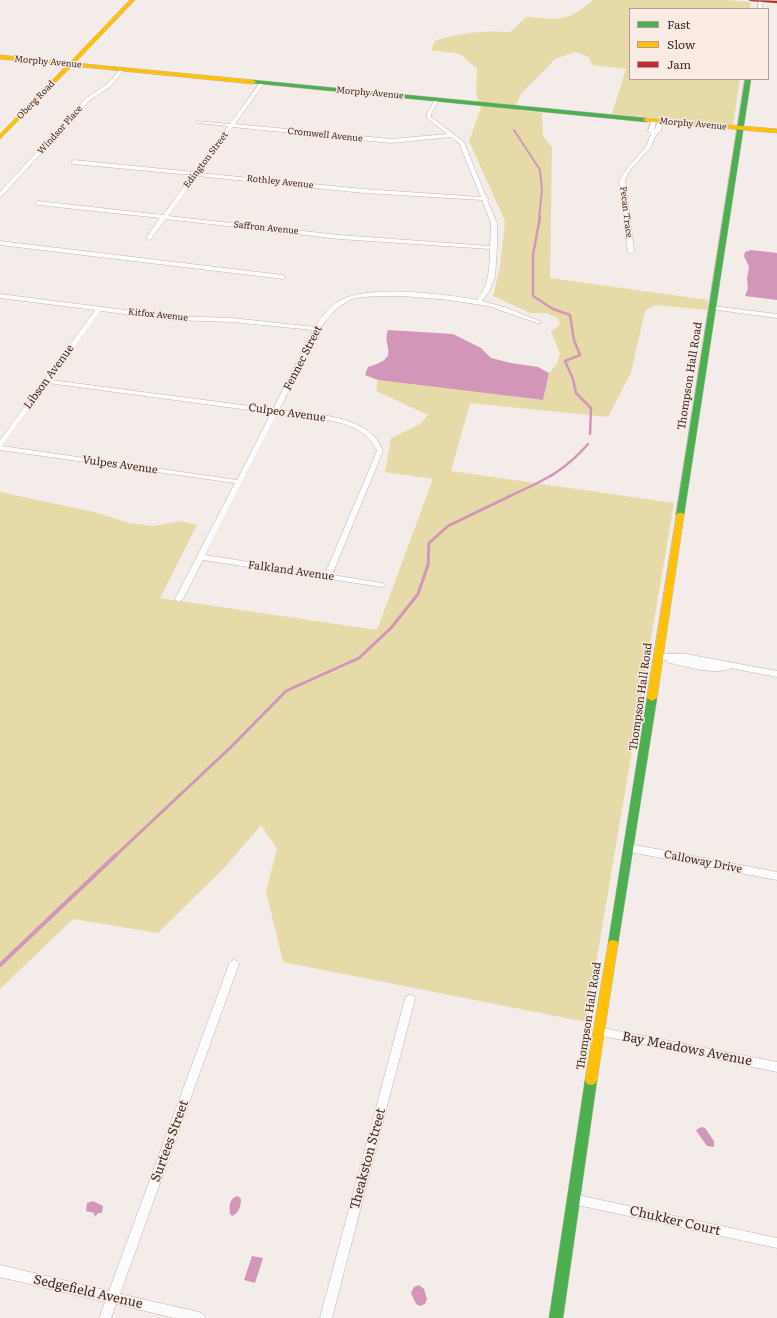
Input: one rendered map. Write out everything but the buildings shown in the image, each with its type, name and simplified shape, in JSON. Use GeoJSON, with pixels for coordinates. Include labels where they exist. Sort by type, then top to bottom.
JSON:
{"type":"FeatureCollection","features":[{"type":"Feature","properties":{"kind":"street","name":"Oberg Road"},"geometry":{"type":"LineString","coordinates":[[0,137],[134,0]]}},
{"type":"Feature","properties":{"kind":"street"},"geometry":{"type":"LineString","coordinates":[[751,0],[761,5],[777,2]]}},
{"type":"Feature","properties":{"kind":"street","name":"Morphy Avenue"},"geometry":{"type":"LineString","coordinates":[[0,57],[740,128]]}},
{"type":"Feature","properties":{"kind":"street","name":"Windsor Place"},"geometry":{"type":"LineString","coordinates":[[0,195],[83,104],[109,85],[123,69]]}},
{"type":"Feature","properties":{"kind":"street","name":"Thompson Hall Road"},"geometry":{"type":"LineString","coordinates":[[556,1318],[598,1031],[630,848],[657,677],[658,657],[748,80]]}},
{"type":"Feature","properties":{"kind":"street","name":"Edington Street"},"geometry":{"type":"LineString","coordinates":[[149,238],[195,173],[263,82]]}},
{"type":"Feature","properties":{"kind":"street"},"geometry":{"type":"LineString","coordinates":[[437,99],[429,114],[429,118],[461,142],[486,199],[494,223],[494,248],[490,285],[479,301]]}},
{"type":"Feature","properties":{"kind":"street","name":"Pecan Trace"},"geometry":{"type":"LineString","coordinates":[[631,252],[622,180],[625,172],[647,150],[653,141],[654,134],[658,131],[657,120]]}},
{"type":"Feature","properties":{"kind":"street","name":"Cromwell Avenue"},"geometry":{"type":"LineString","coordinates":[[198,122],[391,141],[452,135]]}},
{"type":"Feature","properties":{"kind":"street"},"geometry":{"type":"LineString","coordinates":[[740,128],[777,130]]}},
{"type":"Feature","properties":{"kind":"street"},"geometry":{"type":"LineString","coordinates":[[740,128],[777,134]]}},
{"type":"Feature","properties":{"kind":"street","name":"Rothley Avenue"},"geometry":{"type":"LineString","coordinates":[[74,162],[372,192],[486,199]]}},
{"type":"Feature","properties":{"kind":"street","name":"Saffron Avenue"},"geometry":{"type":"LineString","coordinates":[[38,203],[390,242],[494,248]]}},
{"type":"Feature","properties":{"kind":"street"},"geometry":{"type":"LineString","coordinates":[[0,243],[283,277]]}},
{"type":"Feature","properties":{"kind":"street"},"geometry":{"type":"LineString","coordinates":[[343,293],[349,299]]}},
{"type":"Feature","properties":{"kind":"street","name":"Fennec Street"},"geometry":{"type":"LineString","coordinates":[[179,599],[276,412],[317,329],[331,309],[349,299],[374,295],[451,298],[479,301],[539,322]]}},
{"type":"Feature","properties":{"kind":"street","name":"Kitfox Avenue"},"geometry":{"type":"LineString","coordinates":[[0,296],[173,318],[232,320],[317,329]]}},
{"type":"Feature","properties":{"kind":"street"},"geometry":{"type":"LineString","coordinates":[[712,308],[777,316]]}},
{"type":"Feature","properties":{"kind":"street","name":"Libson Avenue"},"geometry":{"type":"LineString","coordinates":[[0,446],[99,309]]}},
{"type":"Feature","properties":{"kind":"street","name":"Culpeo Avenue"},"geometry":{"type":"LineString","coordinates":[[46,381],[341,421],[363,430],[378,444],[380,451],[328,576]]}},
{"type":"Feature","properties":{"kind":"street","name":"Vulpes Avenue"},"geometry":{"type":"LineString","coordinates":[[0,446],[239,482]]}},
{"type":"Feature","properties":{"kind":"street","name":"Falkland Avenue"},"geometry":{"type":"LineString","coordinates":[[200,557],[382,585]]}},
{"type":"Feature","properties":{"kind":"street"},"geometry":{"type":"LineString","coordinates":[[658,657],[686,664],[719,668],[731,667],[777,674]]}},
{"type":"Feature","properties":{"kind":"street","name":"Calloway Drive"},"geometry":{"type":"LineString","coordinates":[[630,848],[777,876]]}},
{"type":"Feature","properties":{"kind":"street","name":"Surtees Street"},"geometry":{"type":"LineString","coordinates":[[105,1318],[234,964]]}},
{"type":"Feature","properties":{"kind":"street","name":"Theakston Street"},"geometry":{"type":"LineString","coordinates":[[326,1318],[410,999]]}},
{"type":"Feature","properties":{"kind":"street","name":"Bay Meadows Avenue"},"geometry":{"type":"LineString","coordinates":[[598,1031],[777,1067]]}},
{"type":"Feature","properties":{"kind":"street","name":"Chukker Court"},"geometry":{"type":"LineString","coordinates":[[573,1199],[777,1243]]}},
{"type":"Feature","properties":{"kind":"street","name":"Sedgefield Avenue"},"geometry":{"type":"LineString","coordinates":[[0,1271],[199,1318]]}},
{"type":"Feature","properties":{"kind":"shaded area"},"geometry":{"type":"Polygon","coordinates":[[[593,0],[726,0],[751,2],[750,8],[629,8],[629,80],[740,80],[733,125],[612,114],[626,69],[592,65],[589,57],[575,52],[555,59],[521,94],[517,103],[517,110],[542,113],[543,136],[552,147],[550,278],[708,300],[707,310],[655,305],[645,311],[631,373],[608,417],[470,403],[451,471],[674,503],[586,1022],[283,962],[266,891],[277,849],[261,825],[226,866],[158,933],[73,919],[0,989],[0,492],[94,512],[129,523],[153,526],[180,521],[197,525],[160,598],[377,630],[433,479],[385,472],[391,438],[420,424],[428,415],[376,391],[378,380],[543,400],[549,373],[557,364],[560,353],[551,332],[560,324],[558,318],[546,313],[530,313],[493,296],[500,267],[505,221],[469,141],[481,108],[476,94],[477,69],[460,54],[431,50],[436,40],[482,32],[510,32],[526,17],[554,19],[562,18],[576,13],[593,0]]]}},
{"type":"Feature","properties":{"kind":"shaded area"},"geometry":{"type":"Polygon","coordinates":[[[751,250],[777,253],[777,300],[745,296],[748,288],[747,279],[749,267],[744,256],[745,252],[751,250]]]}},
{"type":"Feature","properties":{"kind":"shaded area"},"geometry":{"type":"Polygon","coordinates":[[[388,330],[453,334],[481,348],[491,358],[538,367],[549,373],[543,400],[378,380],[365,375],[368,367],[385,360],[388,356],[388,330]]]}},
{"type":"Feature","properties":{"kind":"shaded area"},"geometry":{"type":"Polygon","coordinates":[[[701,1127],[705,1128],[714,1141],[714,1147],[707,1146],[697,1132],[696,1130],[701,1127]]]}},
{"type":"Feature","properties":{"kind":"shaded area"},"geometry":{"type":"Polygon","coordinates":[[[238,1196],[241,1199],[240,1206],[238,1211],[232,1216],[230,1214],[230,1203],[231,1200],[238,1196]]]}},
{"type":"Feature","properties":{"kind":"shaded area"},"geometry":{"type":"Polygon","coordinates":[[[93,1201],[103,1206],[102,1213],[98,1213],[95,1217],[94,1213],[86,1211],[87,1203],[93,1201]]]}},
{"type":"Feature","properties":{"kind":"shaded area"},"geometry":{"type":"Polygon","coordinates":[[[252,1256],[263,1258],[255,1283],[244,1280],[252,1256]]]}},
{"type":"Feature","properties":{"kind":"shaded area"},"geometry":{"type":"Polygon","coordinates":[[[419,1285],[424,1289],[427,1299],[425,1304],[420,1306],[416,1304],[411,1293],[414,1287],[419,1285]]]}},
{"type":"Feature","properties":{"kind":"waterway"},"geometry":{"type":"LineString","coordinates":[[514,130],[540,170],[542,190],[539,218]]}},
{"type":"Feature","properties":{"kind":"waterway"},"geometry":{"type":"LineString","coordinates":[[540,217],[533,255],[533,296],[553,309],[570,315],[574,340],[580,355],[565,361],[573,379],[576,393],[591,408],[590,434]]}},
{"type":"Feature","properties":{"kind":"waterway"},"geometry":{"type":"LineString","coordinates":[[508,497],[542,481],[561,469],[579,454],[588,444]]}},
{"type":"Feature","properties":{"kind":"waterway"},"geometry":{"type":"LineString","coordinates":[[115,856],[231,747],[286,691],[359,658],[391,628],[418,594],[428,565],[429,543],[448,526],[510,496]]}},
{"type":"Feature","properties":{"kind":"waterway"},"geometry":{"type":"LineString","coordinates":[[0,965],[116,855]]}},
{"type":"Feature","properties":{"kind":"traffic: fast"},"geometry":{"type":"LineString","coordinates":[[680,515],[748,80]]}},
{"type":"Feature","properties":{"kind":"traffic: fast"},"geometry":{"type":"LineString","coordinates":[[253,82],[646,120]]}},
{"type":"Feature","properties":{"kind":"traffic: fast"},"geometry":{"type":"LineString","coordinates":[[613,944],[652,698]]}},
{"type":"Feature","properties":{"kind":"traffic: fast"},"geometry":{"type":"LineString","coordinates":[[556,1318],[591,1080]]}},
{"type":"Feature","properties":{"kind":"traffic: slow"},"geometry":{"type":"LineString","coordinates":[[0,137],[133,0]]}},
{"type":"Feature","properties":{"kind":"traffic: slow"},"geometry":{"type":"LineString","coordinates":[[0,57],[253,82]]}},
{"type":"Feature","properties":{"kind":"traffic: slow"},"geometry":{"type":"LineString","coordinates":[[646,120],[777,131]]}},
{"type":"Feature","properties":{"kind":"traffic: slow"},"geometry":{"type":"LineString","coordinates":[[652,698],[680,515]]}},
{"type":"Feature","properties":{"kind":"traffic: slow"},"geometry":{"type":"LineString","coordinates":[[591,1080],[613,944]]}},
{"type":"Feature","properties":{"kind":"traffic: jam"},"geometry":{"type":"LineString","coordinates":[[751,0],[777,2]]}}]}
